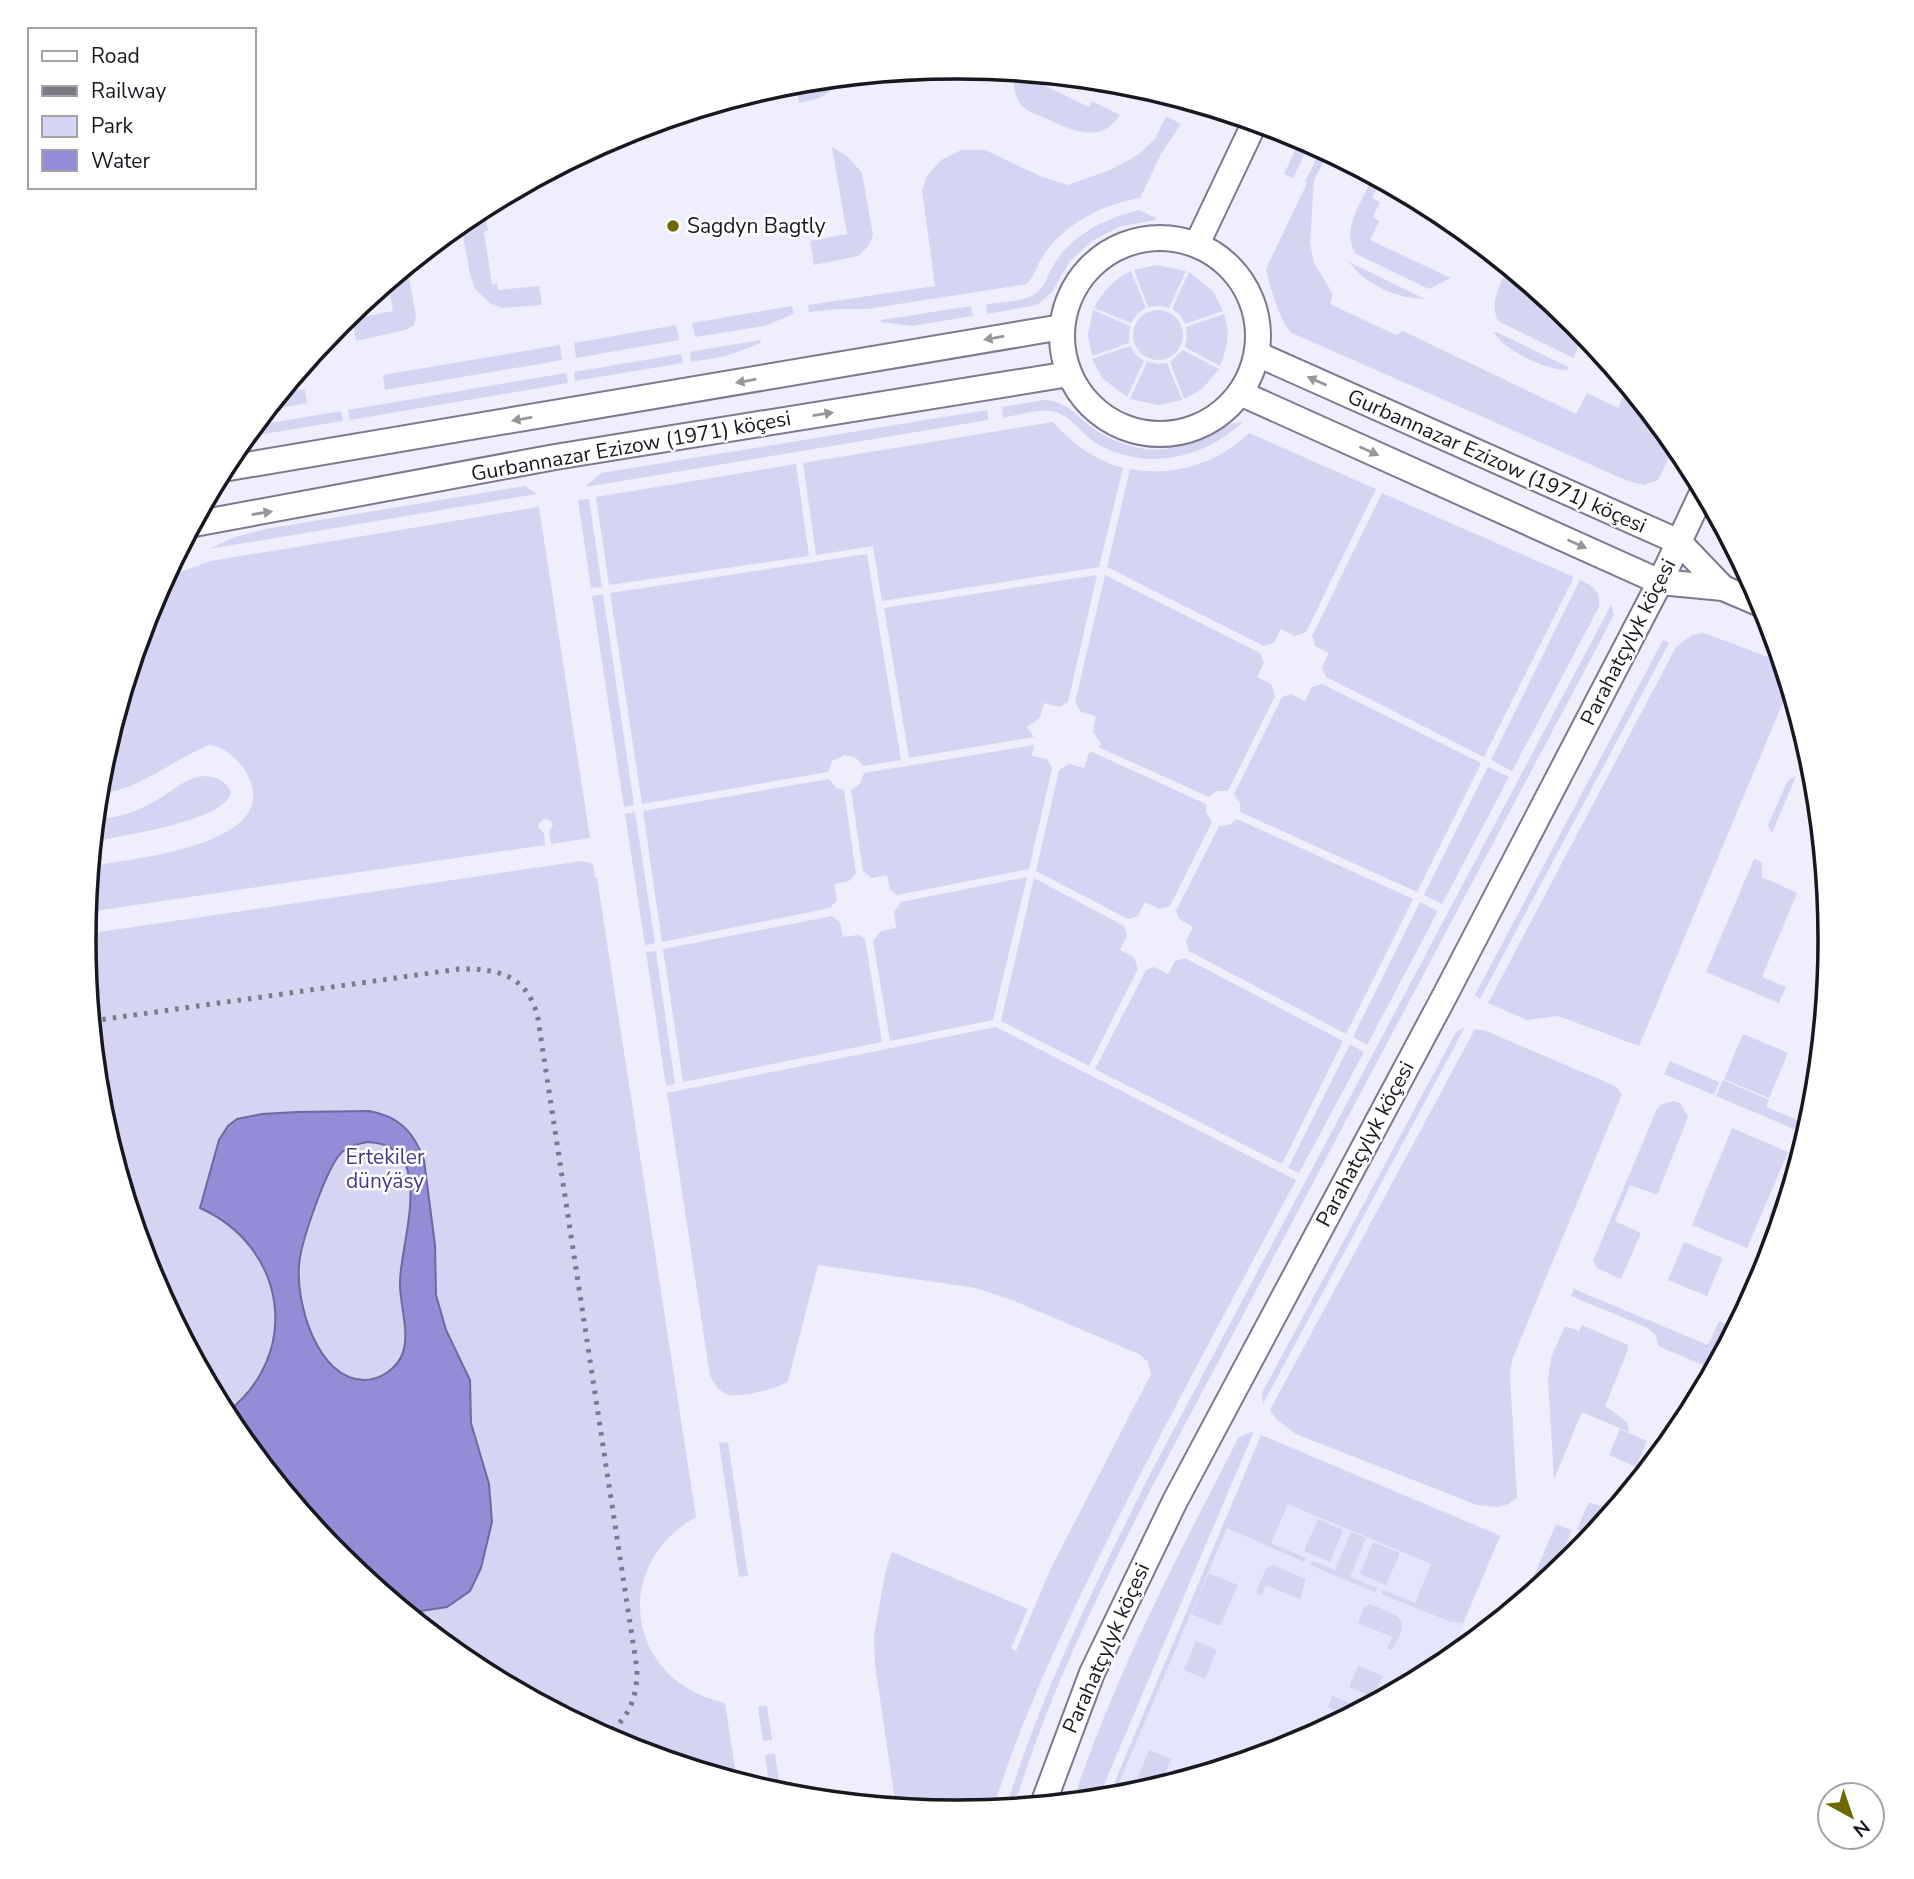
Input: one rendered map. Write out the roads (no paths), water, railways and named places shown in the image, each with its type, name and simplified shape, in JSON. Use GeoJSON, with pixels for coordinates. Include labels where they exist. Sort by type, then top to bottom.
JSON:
{"type":"FeatureCollection","features":[{"type":"Feature","properties":{"kind":"street"},"geometry":{"type":"LineString","coordinates":[[1197,244],[1251,131]]}},
{"type":"Feature","properties":{"kind":"street"},"geometry":{"type":"LineString","coordinates":[[1163,237],[1197,244],[1216,254],[1236,273],[1251,297],[1258,324],[1257,354],[1240,393],[1221,413],[1195,427],[1165,434],[1136,431],[1108,419],[1085,400],[1069,374],[1062,351],[1062,327],[1069,298],[1084,273],[1106,253],[1133,241],[1163,237]]}},
{"type":"Feature","properties":{"kind":"street","name":"Gurbannazar Ezizow (1971) köçesi"},"geometry":{"type":"LineString","coordinates":[[238,467],[1062,327]]}},
{"type":"Feature","properties":{"kind":"street","name":"Gurbannazar Ezizow (1971) köçesi"},"geometry":{"type":"LineString","coordinates":[[1257,354],[1679,542],[1723,588]]}},
{"type":"Feature","properties":{"kind":"street","name":"Gurbannazar Ezizow (1971) köçesi"},"geometry":{"type":"LineString","coordinates":[[205,522],[555,457],[1069,374]]}},
{"type":"Feature","properties":{"kind":"street","name":"Gurbannazar Ezizow (1971) köçesi"},"geometry":{"type":"LineString","coordinates":[[1240,393],[1660,582],[1723,588],[1747,598]]}},
{"type":"Feature","properties":{"kind":"street","name":"Parahatçylyk köçesi"},"geometry":{"type":"LineString","coordinates":[[1046,1795],[1092,1673],[1175,1501],[1449,987],[1660,582],[1698,502]]}},
{"type":"Feature","properties":{"kind":"water"},"geometry":{"type":"Polygon","coordinates":[[[380,1113],[404,1127],[415,1141],[424,1160],[435,1245],[436,1295],[446,1330],[470,1380],[471,1423],[489,1484],[492,1522],[481,1568],[470,1591],[447,1607],[419,1611],[389,1587],[310,1507],[274,1463],[234,1406],[250,1390],[266,1362],[274,1333],[274,1304],[267,1275],[252,1248],[229,1226],[200,1208],[219,1140],[228,1126],[237,1119],[262,1114],[380,1113]],[[367,1142],[342,1152],[329,1173],[315,1206],[299,1266],[301,1299],[306,1318],[322,1353],[334,1367],[348,1376],[364,1380],[376,1378],[392,1369],[402,1355],[404,1346],[405,1328],[400,1281],[410,1196],[409,1176],[402,1159],[389,1147],[367,1142]]]}},
{"type":"Feature","properties":{"kind":"railway"},"geometry":{"type":"LineString","coordinates":[[101,1020],[459,969],[499,973],[519,984],[527,993],[534,1004],[538,1019],[637,1669],[630,1707],[614,1728]]}},
{"type":"Feature","properties":{"kind":"place","name":"Sagdyn Bagtly"},"geometry":{"type":"Point","coordinates":[673,226]}},
{"type":"Feature","properties":{"kind":"park label","name":"Ertekiler dünýäsy"},"geometry":{"type":"Point","coordinates":[385,1169]}}]}
